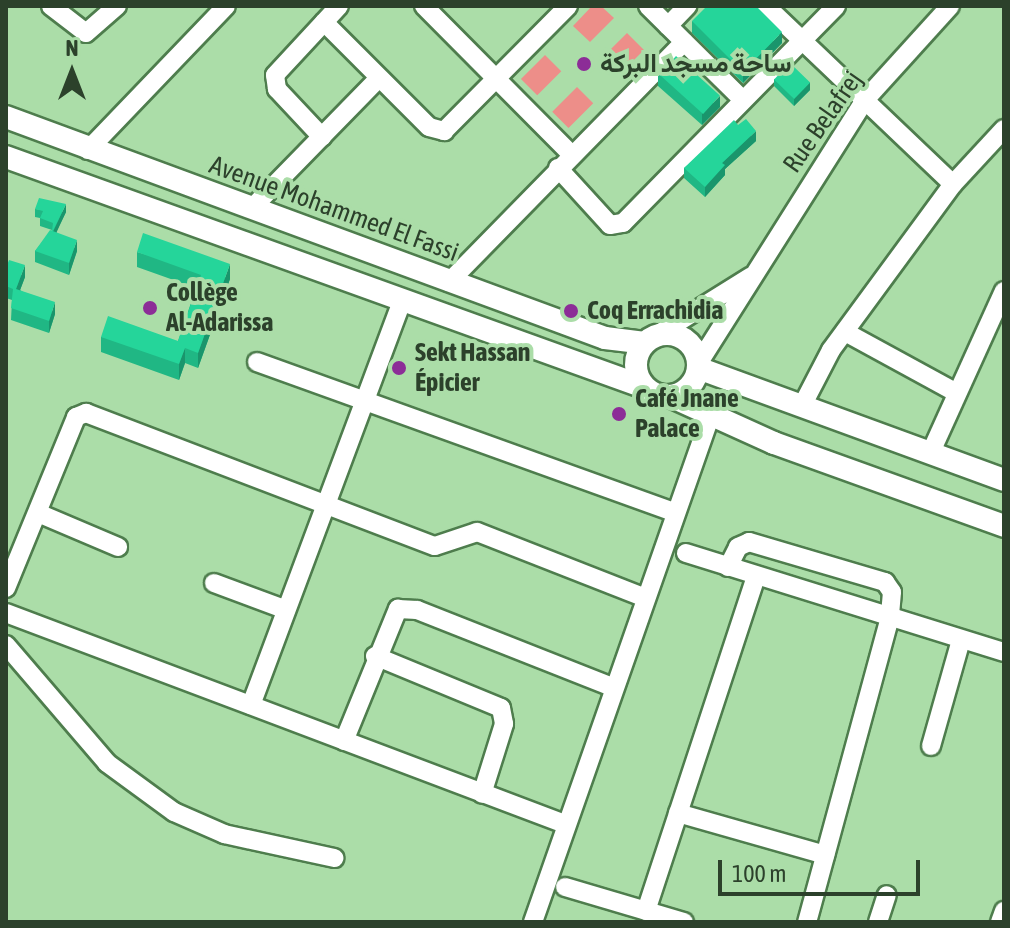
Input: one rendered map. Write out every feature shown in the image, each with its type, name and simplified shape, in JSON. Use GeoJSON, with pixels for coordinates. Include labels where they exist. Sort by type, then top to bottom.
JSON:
{"type":"FeatureCollection","features":[{"type":"Feature","properties":{"kind":"main road","name":"Avenue Mohammed El Fassi"},"geometry":{"type":"LineString","coordinates":[[6,117],[88,150],[605,338],[683,339],[698,366],[930,454],[1002,476]]}},
{"type":"Feature","properties":{"kind":"main road"},"geometry":{"type":"LineString","coordinates":[[6,157],[401,304],[670,396],[710,417],[1004,526]]}},
{"type":"Feature","properties":{"kind":"main road"},"geometry":{"type":"LineString","coordinates":[[644,387],[635,365],[649,340]]}},
{"type":"Feature","properties":{"kind":"main road"},"geometry":{"type":"LineString","coordinates":[[670,396],[689,387],[698,366]]}},
{"type":"Feature","properties":{"kind":"street"},"geometry":{"type":"LineString","coordinates":[[51,6],[86,33],[117,6]]}},
{"type":"Feature","properties":{"kind":"street"},"geometry":{"type":"LineString","coordinates":[[88,150],[226,6]]}},
{"type":"Feature","properties":{"kind":"street"},"geometry":{"type":"LineString","coordinates":[[322,137],[277,89],[278,68],[339,6]]}},
{"type":"Feature","properties":{"kind":"street"},"geometry":{"type":"LineString","coordinates":[[424,6],[496,79],[565,162],[610,225],[628,220],[742,99],[836,6]]}},
{"type":"Feature","properties":{"kind":"street"},"geometry":{"type":"LineString","coordinates":[[324,22],[429,127],[451,128],[568,6]]}},
{"type":"Feature","properties":{"kind":"street"},"geometry":{"type":"LineString","coordinates":[[648,6],[742,99]]}},
{"type":"Feature","properties":{"kind":"street"},"geometry":{"type":"LineString","coordinates":[[668,26],[687,6]]}},
{"type":"Feature","properties":{"kind":"street"},"geometry":{"type":"LineString","coordinates":[[766,6],[799,41],[953,184]]}},
{"type":"Feature","properties":{"kind":"street","name":"Rue Belafrej"},"geometry":{"type":"LineString","coordinates":[[698,366],[750,277],[864,101],[950,6]]}},
{"type":"Feature","properties":{"kind":"street"},"geometry":{"type":"LineString","coordinates":[[449,282],[684,42]]}},
{"type":"Feature","properties":{"kind":"street"},"geometry":{"type":"LineString","coordinates":[[252,208],[378,79]]}},
{"type":"Feature","properties":{"kind":"street"},"geometry":{"type":"LineString","coordinates":[[802,406],[845,332],[953,184],[1004,129]]}},
{"type":"Feature","properties":{"kind":"street","name":"Rue Belafrej"},"geometry":{"type":"LineString","coordinates":[[649,340],[750,277]]}},
{"type":"Feature","properties":{"kind":"street"},"geometry":{"type":"LineString","coordinates":[[930,454],[955,392],[1004,291]]}},
{"type":"Feature","properties":{"kind":"street"},"geometry":{"type":"LineString","coordinates":[[251,705],[284,609],[367,403],[401,304]]}},
{"type":"Feature","properties":{"kind":"street"},"geometry":{"type":"LineString","coordinates":[[845,332],[955,392]]}},
{"type":"Feature","properties":{"kind":"street"},"geometry":{"type":"LineString","coordinates":[[257,362],[673,512]]}},
{"type":"Feature","properties":{"kind":"street"},"geometry":{"type":"LineString","coordinates":[[6,588],[76,417],[86,413],[435,546],[477,532],[645,598]]}},
{"type":"Feature","properties":{"kind":"street"},"geometry":{"type":"LineString","coordinates":[[533,922],[673,512],[710,417]]}},
{"type":"Feature","properties":{"kind":"street"},"geometry":{"type":"LineString","coordinates":[[38,513],[118,547]]}},
{"type":"Feature","properties":{"kind":"street"},"geometry":{"type":"LineString","coordinates":[[728,567],[738,547],[749,542],[885,582],[892,592],[890,617],[807,922]]}},
{"type":"Feature","properties":{"kind":"street"},"geometry":{"type":"LineString","coordinates":[[686,553],[1004,652]]}},
{"type":"Feature","properties":{"kind":"street"},"geometry":{"type":"LineString","coordinates":[[646,911],[756,576]]}},
{"type":"Feature","properties":{"kind":"street"},"geometry":{"type":"LineString","coordinates":[[214,583],[284,609]]}},
{"type":"Feature","properties":{"kind":"street"},"geometry":{"type":"LineString","coordinates":[[344,741],[394,613],[407,607],[612,687]]}},
{"type":"Feature","properties":{"kind":"street"},"geometry":{"type":"LineString","coordinates":[[6,613],[565,824]]}},
{"type":"Feature","properties":{"kind":"street"},"geometry":{"type":"LineString","coordinates":[[931,746],[961,640]]}},
{"type":"Feature","properties":{"kind":"street"},"geometry":{"type":"LineString","coordinates":[[6,645],[107,763],[174,812],[224,834],[334,858]]}},
{"type":"Feature","properties":{"kind":"street"},"geometry":{"type":"LineString","coordinates":[[375,656],[501,708],[504,724],[482,794]]}},
{"type":"Feature","properties":{"kind":"street"},"geometry":{"type":"LineString","coordinates":[[678,813],[825,855]]}},
{"type":"Feature","properties":{"kind":"street"},"geometry":{"type":"LineString","coordinates":[[565,887],[684,922]]}},
{"type":"Feature","properties":{"kind":"street"},"geometry":{"type":"LineString","coordinates":[[878,922],[887,895]]}},
{"type":"Feature","properties":{"kind":"street"},"geometry":{"type":"LineString","coordinates":[[1000,922],[1004,911]]}},
{"type":"Feature","properties":{"kind":"shaded area"},"geometry":{"type":"Polygon","coordinates":[[[592,6],[601,6],[614,18],[590,42],[573,26],[592,6]]]}},
{"type":"Feature","properties":{"kind":"shaded area"},"geometry":{"type":"Polygon","coordinates":[[[627,33],[644,50],[621,73],[604,56],[627,33]]]}},
{"type":"Feature","properties":{"kind":"shaded area"},"geometry":{"type":"Polygon","coordinates":[[[545,55],[561,71],[537,95],[521,79],[545,55]]]}},
{"type":"Feature","properties":{"kind":"shaded area"},"geometry":{"type":"Polygon","coordinates":[[[577,87],[593,103],[569,128],[552,112],[577,87]]]}},
{"type":"Feature","properties":{"kind":"building"},"geometry":{"type":"Polygon","coordinates":[[[707,6],[756,6],[782,32],[743,72],[692,21],[707,6]]]}},
{"type":"Feature","properties":{"kind":"building"},"geometry":{"type":"Polygon","coordinates":[[[676,56],[720,95],[703,114],[659,75],[676,56]]]}},
{"type":"Feature","properties":{"kind":"building"},"geometry":{"type":"Polygon","coordinates":[[[790,63],[810,82],[794,99],[774,80],[790,63]]]}},
{"type":"Feature","properties":{"kind":"building"},"geometry":{"type":"Polygon","coordinates":[[[746,119],[756,131],[722,163],[725,165],[705,187],[684,168],[734,120],[738,125],[746,119]]]}},
{"type":"Feature","properties":{"kind":"building"},"geometry":{"type":"Polygon","coordinates":[[[39,198],[66,204],[53,231],[53,223],[40,218],[43,211],[35,209],[39,198]]]}},
{"type":"Feature","properties":{"kind":"building"},"geometry":{"type":"Polygon","coordinates":[[[50,230],[77,240],[69,263],[35,251],[50,230]]]}},
{"type":"Feature","properties":{"kind":"building"},"geometry":{"type":"Polygon","coordinates":[[[143,233],[230,264],[198,353],[185,348],[179,364],[101,337],[108,316],[178,341],[201,275],[137,252],[143,233]]]}},
{"type":"Feature","properties":{"kind":"building"},"geometry":{"type":"Polygon","coordinates":[[[9,260],[25,265],[16,289],[55,302],[49,321],[11,308],[13,289],[6,286],[9,260]]]}},
{"type":"Feature","properties":{"kind":"place","name":"ساحة مسجد البركة"},"geometry":{"type":"Point","coordinates":[584,64]}},
{"type":"Feature","properties":{"kind":"place","name":"Collège Al-Adarissa"},"geometry":{"type":"Point","coordinates":[150,308]}},
{"type":"Feature","properties":{"kind":"place","name":"Coq Errachidia"},"geometry":{"type":"Point","coordinates":[571,311]}},
{"type":"Feature","properties":{"kind":"place","name":"Sekt Hassan Épicier"},"geometry":{"type":"Point","coordinates":[399,368]}},
{"type":"Feature","properties":{"kind":"place","name":"Café Jnane Palace"},"geometry":{"type":"Point","coordinates":[619,414]}}]}
